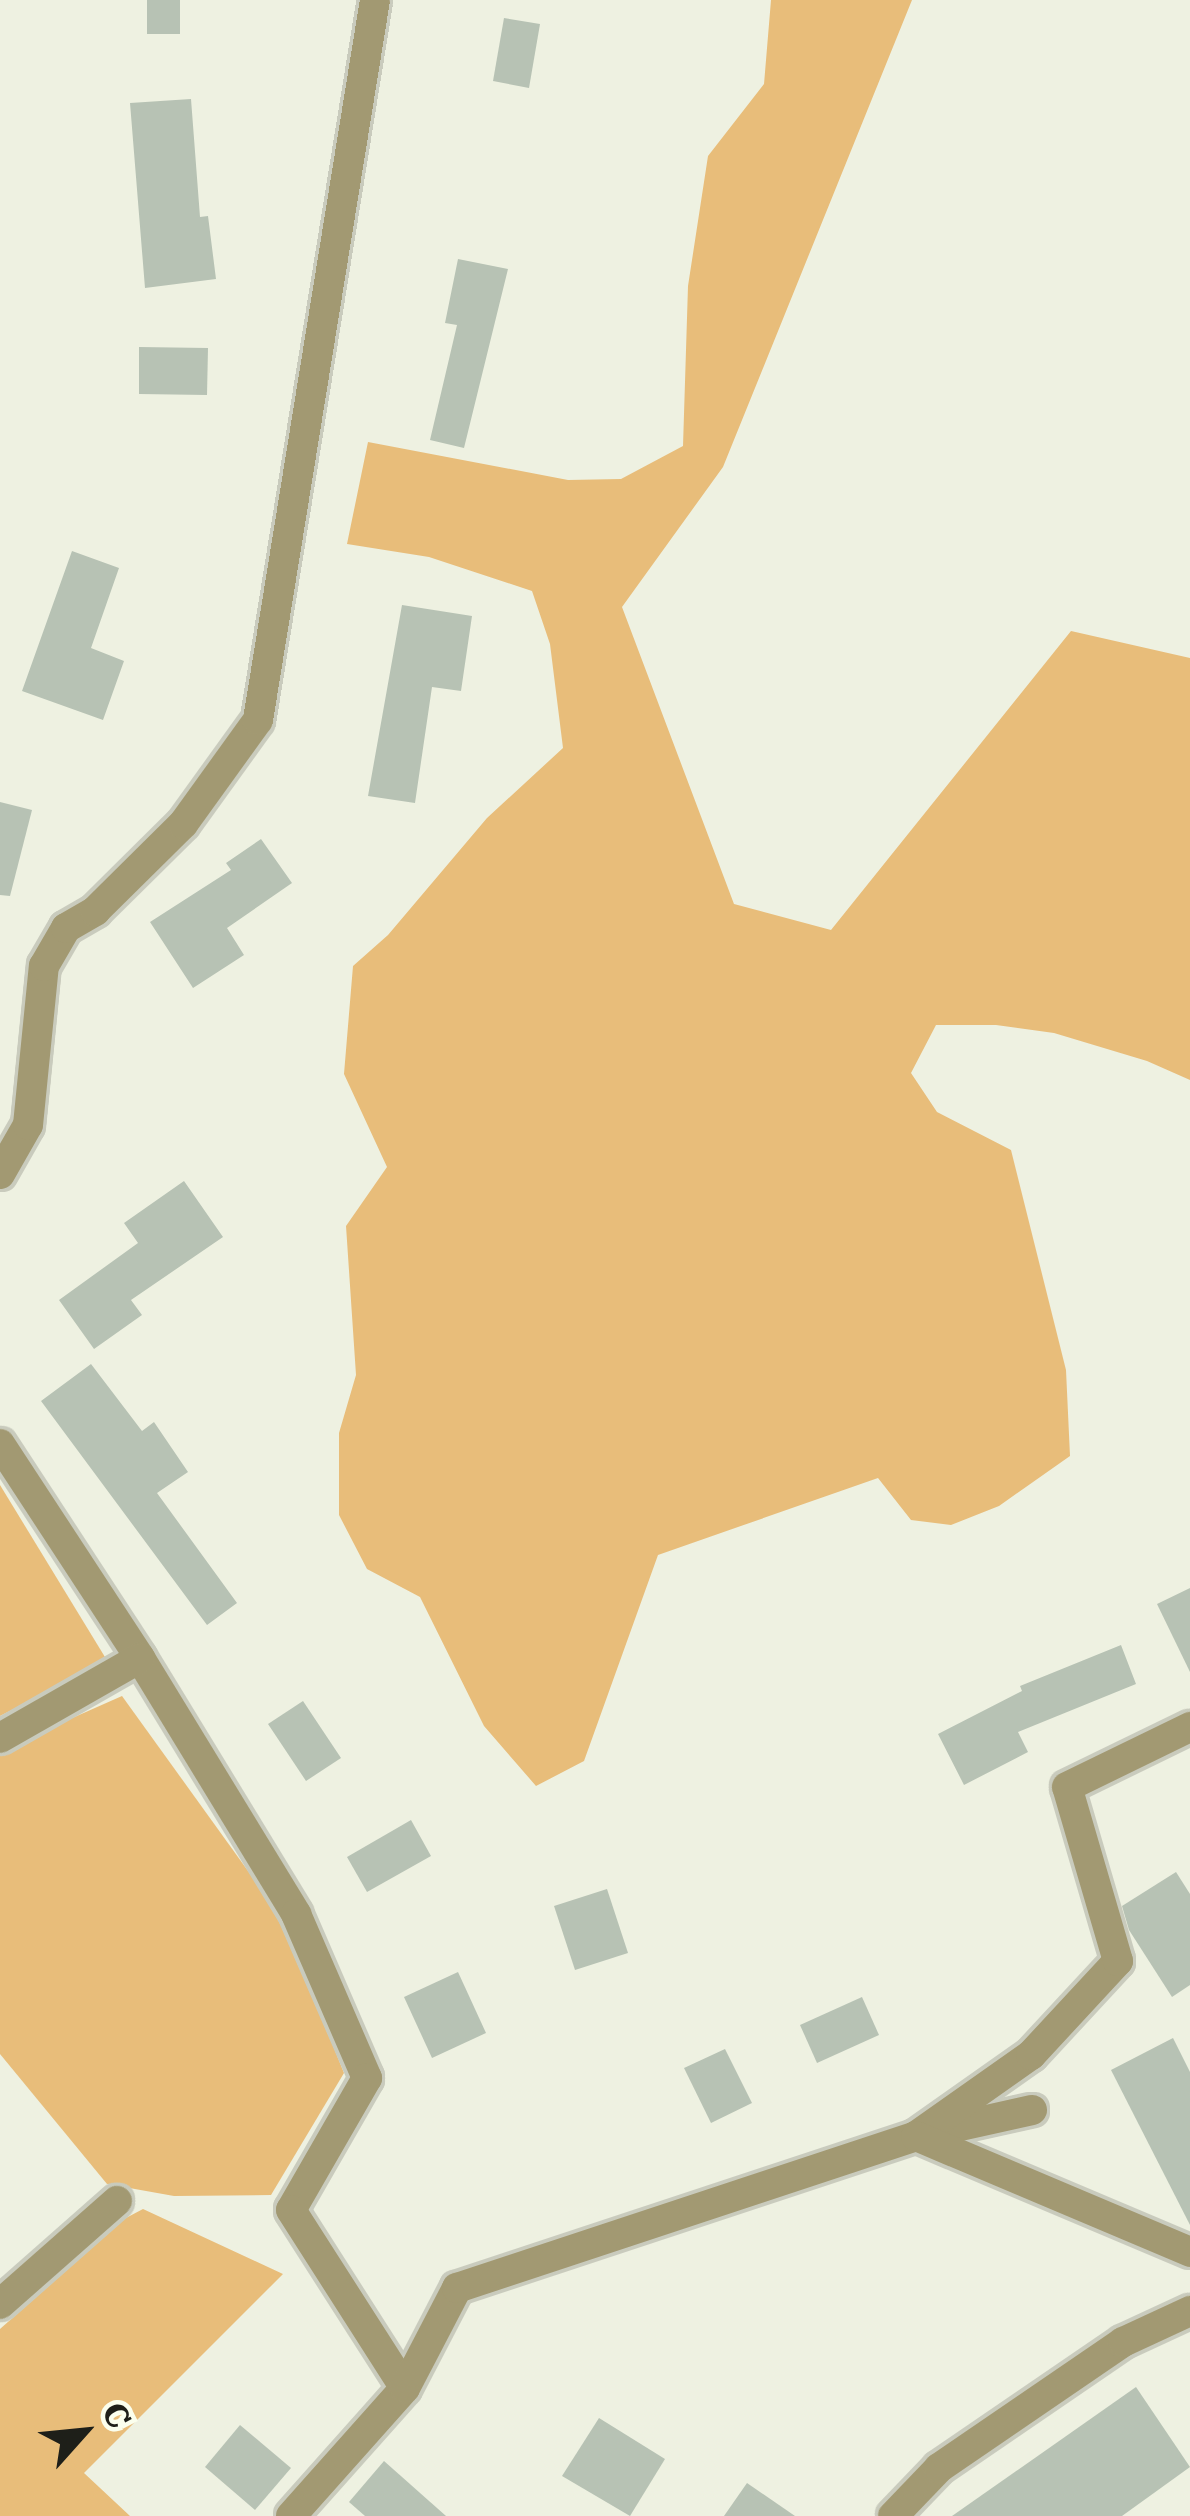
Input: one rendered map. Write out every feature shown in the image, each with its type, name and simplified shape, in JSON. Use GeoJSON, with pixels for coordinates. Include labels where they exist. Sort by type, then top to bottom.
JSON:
{"type":"FeatureCollection","features":[{"type":"Feature","properties":{"kind":"street"},"geometry":{"type":"LineString","coordinates":[[0,1174],[28,1125],[44,966],[66,928],[95,911],[184,824],[258,719],[376,0]]}},
{"type":"Feature","properties":{"kind":"street"},"geometry":{"type":"LineString","coordinates":[[0,1444],[140,1658],[296,1914],[367,2078],[291,2210],[405,2388]]}},
{"type":"Feature","properties":{"kind":"street"},"geometry":{"type":"LineString","coordinates":[[0,1738],[140,1658]]}},
{"type":"Feature","properties":{"kind":"street"},"geometry":{"type":"LineString","coordinates":[[916,2136],[1031,2055],[1118,1961],[1067,1787],[1190,1727]]}},
{"type":"Feature","properties":{"kind":"street"},"geometry":{"type":"LineString","coordinates":[[291,2516],[405,2388],[457,2288],[916,2136],[1032,2110]]}},
{"type":"Feature","properties":{"kind":"street"},"geometry":{"type":"LineString","coordinates":[[916,2136],[1190,2252]]}},
{"type":"Feature","properties":{"kind":"street"},"geometry":{"type":"LineString","coordinates":[[0,2304],[117,2201]]}},
{"type":"Feature","properties":{"kind":"street"},"geometry":{"type":"LineString","coordinates":[[893,2516],[939,2468],[1123,2342],[1190,2311]]}},
{"type":"Feature","properties":{"kind":"shaded area"},"geometry":{"type":"Polygon","coordinates":[[[771,0],[912,0],[723,467],[622,607],[734,904],[831,930],[1071,631],[1190,658],[1190,1080],[1147,1061],[1054,1033],[996,1025],[936,1025],[911,1073],[937,1112],[1011,1150],[1066,1370],[1070,1456],[999,1506],[951,1525],[911,1520],[878,1478],[658,1555],[584,1761],[536,1786],[484,1726],[420,1597],[367,1569],[339,1515],[339,1433],[356,1375],[346,1226],[387,1167],[344,1074],[353,966],[388,935],[487,818],[563,748],[550,644],[532,591],[429,557],[347,544],[368,442],[568,480],[621,479],[683,446],[688,286],[708,156],[764,84],[771,0]]]}},
{"type":"Feature","properties":{"kind":"shaded area"},"geometry":{"type":"Polygon","coordinates":[[[0,1485],[108,1662],[0,1716],[0,1485]]]}},
{"type":"Feature","properties":{"kind":"shaded area"},"geometry":{"type":"Polygon","coordinates":[[[122,1696],[282,1918],[344,2073],[271,2195],[174,2196],[107,2184],[0,2054],[0,1750],[122,1696]]]}},
{"type":"Feature","properties":{"kind":"shaded area"},"geometry":{"type":"Polygon","coordinates":[[[143,2209],[283,2274],[84,2473],[130,2516],[0,2516],[0,2329],[124,2219],[143,2209]]]}},
{"type":"Feature","properties":{"kind":"building"},"geometry":{"type":"Polygon","coordinates":[[[147,0],[180,0],[180,34],[147,34],[147,0]]]}},
{"type":"Feature","properties":{"kind":"building"},"geometry":{"type":"Polygon","coordinates":[[[504,18],[540,24],[529,88],[493,81],[504,18]]]}},
{"type":"Feature","properties":{"kind":"building"},"geometry":{"type":"Polygon","coordinates":[[[191,99],[200,217],[208,216],[216,279],[145,288],[130,103],[191,99]]]}},
{"type":"Feature","properties":{"kind":"building"},"geometry":{"type":"Polygon","coordinates":[[[458,259],[508,269],[464,448],[430,440],[457,325],[445,323],[458,259]]]}},
{"type":"Feature","properties":{"kind":"building"},"geometry":{"type":"Polygon","coordinates":[[[139,347],[208,348],[207,395],[139,394],[139,347]]]}},
{"type":"Feature","properties":{"kind":"building"},"geometry":{"type":"Polygon","coordinates":[[[72,551],[119,568],[91,648],[124,661],[103,720],[22,691],[72,551]]]}},
{"type":"Feature","properties":{"kind":"building"},"geometry":{"type":"Polygon","coordinates":[[[402,605],[472,616],[461,691],[432,687],[415,803],[368,796],[402,605]]]}},
{"type":"Feature","properties":{"kind":"building"},"geometry":{"type":"Polygon","coordinates":[[[0,802],[32,810],[10,896],[0,895],[0,802]]]}},
{"type":"Feature","properties":{"kind":"building"},"geometry":{"type":"Polygon","coordinates":[[[261,839],[292,883],[227,928],[244,955],[193,988],[150,922],[231,870],[226,863],[261,839]]]}},
{"type":"Feature","properties":{"kind":"building"},"geometry":{"type":"Polygon","coordinates":[[[184,1181],[223,1237],[131,1300],[142,1315],[94,1349],[59,1300],[138,1243],[124,1223],[184,1181]]]}},
{"type":"Feature","properties":{"kind":"building"},"geometry":{"type":"Polygon","coordinates":[[[91,1364],[142,1431],[154,1422],[188,1472],[157,1493],[237,1603],[207,1625],[41,1401],[91,1364]]]}},
{"type":"Feature","properties":{"kind":"building"},"geometry":{"type":"Polygon","coordinates":[[[1190,1588],[1190,1672],[1157,1604],[1190,1588]]]}},
{"type":"Feature","properties":{"kind":"building"},"geometry":{"type":"Polygon","coordinates":[[[1121,1645],[1136,1684],[1018,1732],[1028,1752],[964,1785],[938,1734],[1022,1691],[1020,1686],[1121,1645]]]}},
{"type":"Feature","properties":{"kind":"building"},"geometry":{"type":"Polygon","coordinates":[[[303,1701],[341,1758],[306,1781],[268,1724],[303,1701]]]}},
{"type":"Feature","properties":{"kind":"building"},"geometry":{"type":"Polygon","coordinates":[[[411,1820],[431,1856],[367,1892],[347,1857],[411,1820]]]}},
{"type":"Feature","properties":{"kind":"building"},"geometry":{"type":"Polygon","coordinates":[[[1176,1872],[1190,1894],[1190,1985],[1172,1997],[1129,1930],[1122,1906],[1176,1872]]]}},
{"type":"Feature","properties":{"kind":"building"},"geometry":{"type":"Polygon","coordinates":[[[607,1889],[628,1953],[575,1970],[554,1906],[607,1889]]]}},
{"type":"Feature","properties":{"kind":"building"},"geometry":{"type":"Polygon","coordinates":[[[458,1972],[486,2033],[432,2058],[404,1997],[458,1972]]]}},
{"type":"Feature","properties":{"kind":"building"},"geometry":{"type":"Polygon","coordinates":[[[862,1997],[879,2035],[817,2063],[800,2025],[862,1997]]]}},
{"type":"Feature","properties":{"kind":"building"},"geometry":{"type":"Polygon","coordinates":[[[1173,2038],[1190,2072],[1190,2225],[1111,2070],[1173,2038]]]}},
{"type":"Feature","properties":{"kind":"building"},"geometry":{"type":"Polygon","coordinates":[[[725,2049],[752,2103],[711,2123],[684,2068],[725,2049]]]}},
{"type":"Feature","properties":{"kind":"building"},"geometry":{"type":"Polygon","coordinates":[[[1136,2387],[1190,2467],[1122,2516],[952,2516],[1136,2387]]]}},
{"type":"Feature","properties":{"kind":"building"},"geometry":{"type":"Polygon","coordinates":[[[599,2418],[665,2459],[630,2516],[562,2476],[599,2418]]]}},
{"type":"Feature","properties":{"kind":"building"},"geometry":{"type":"Polygon","coordinates":[[[240,2425],[291,2468],[255,2510],[205,2467],[240,2425]]]}},
{"type":"Feature","properties":{"kind":"building"},"geometry":{"type":"Polygon","coordinates":[[[384,2461],[446,2516],[365,2516],[349,2502],[384,2461]]]}},
{"type":"Feature","properties":{"kind":"building"},"geometry":{"type":"Polygon","coordinates":[[[747,2483],[795,2516],[724,2516],[747,2483]]]}}]}
